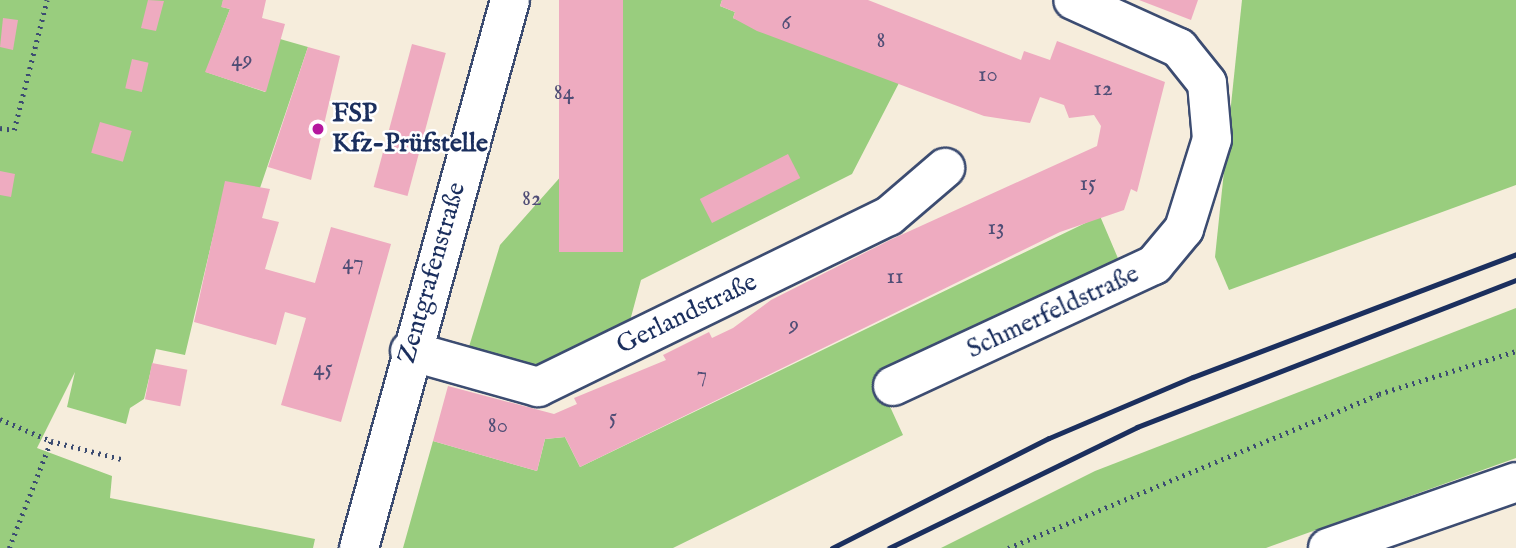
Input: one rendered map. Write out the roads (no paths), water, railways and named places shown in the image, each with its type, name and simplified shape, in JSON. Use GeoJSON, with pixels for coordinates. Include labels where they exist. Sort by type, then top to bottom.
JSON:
{"type":"FeatureCollection","features":[{"type":"Feature","properties":{"kind":"street","name":"Zentgrafenstraße"},"geometry":{"type":"LineString","coordinates":[[359,548],[410,351],[510,0]]}},
{"type":"Feature","properties":{"kind":"street","name":"Schmerfeldstraße"},"geometry":{"type":"LineString","coordinates":[[893,386],[1154,265],[1184,229],[1212,139],[1207,83],[1180,48],[1073,0]]}},
{"type":"Feature","properties":{"kind":"street","name":"Gerlandstraße"},"geometry":{"type":"LineString","coordinates":[[410,351],[538,387],[889,216],[945,168]]}},
{"type":"Feature","properties":{"kind":"street"},"geometry":{"type":"LineString","coordinates":[[1328,548],[1516,482]]}},
{"type":"Feature","properties":{"kind":"railway"},"geometry":{"type":"LineString","coordinates":[[832,548],[1049,438],[1193,377],[1516,254]]}},
{"type":"Feature","properties":{"kind":"railway"},"geometry":{"type":"LineString","coordinates":[[889,548],[1137,427],[1516,280]]}},
{"type":"Feature","properties":{"kind":"place","name":"FSP Kfz-Prüfstelle"},"geometry":{"type":"Point","coordinates":[318,129]}}]}
